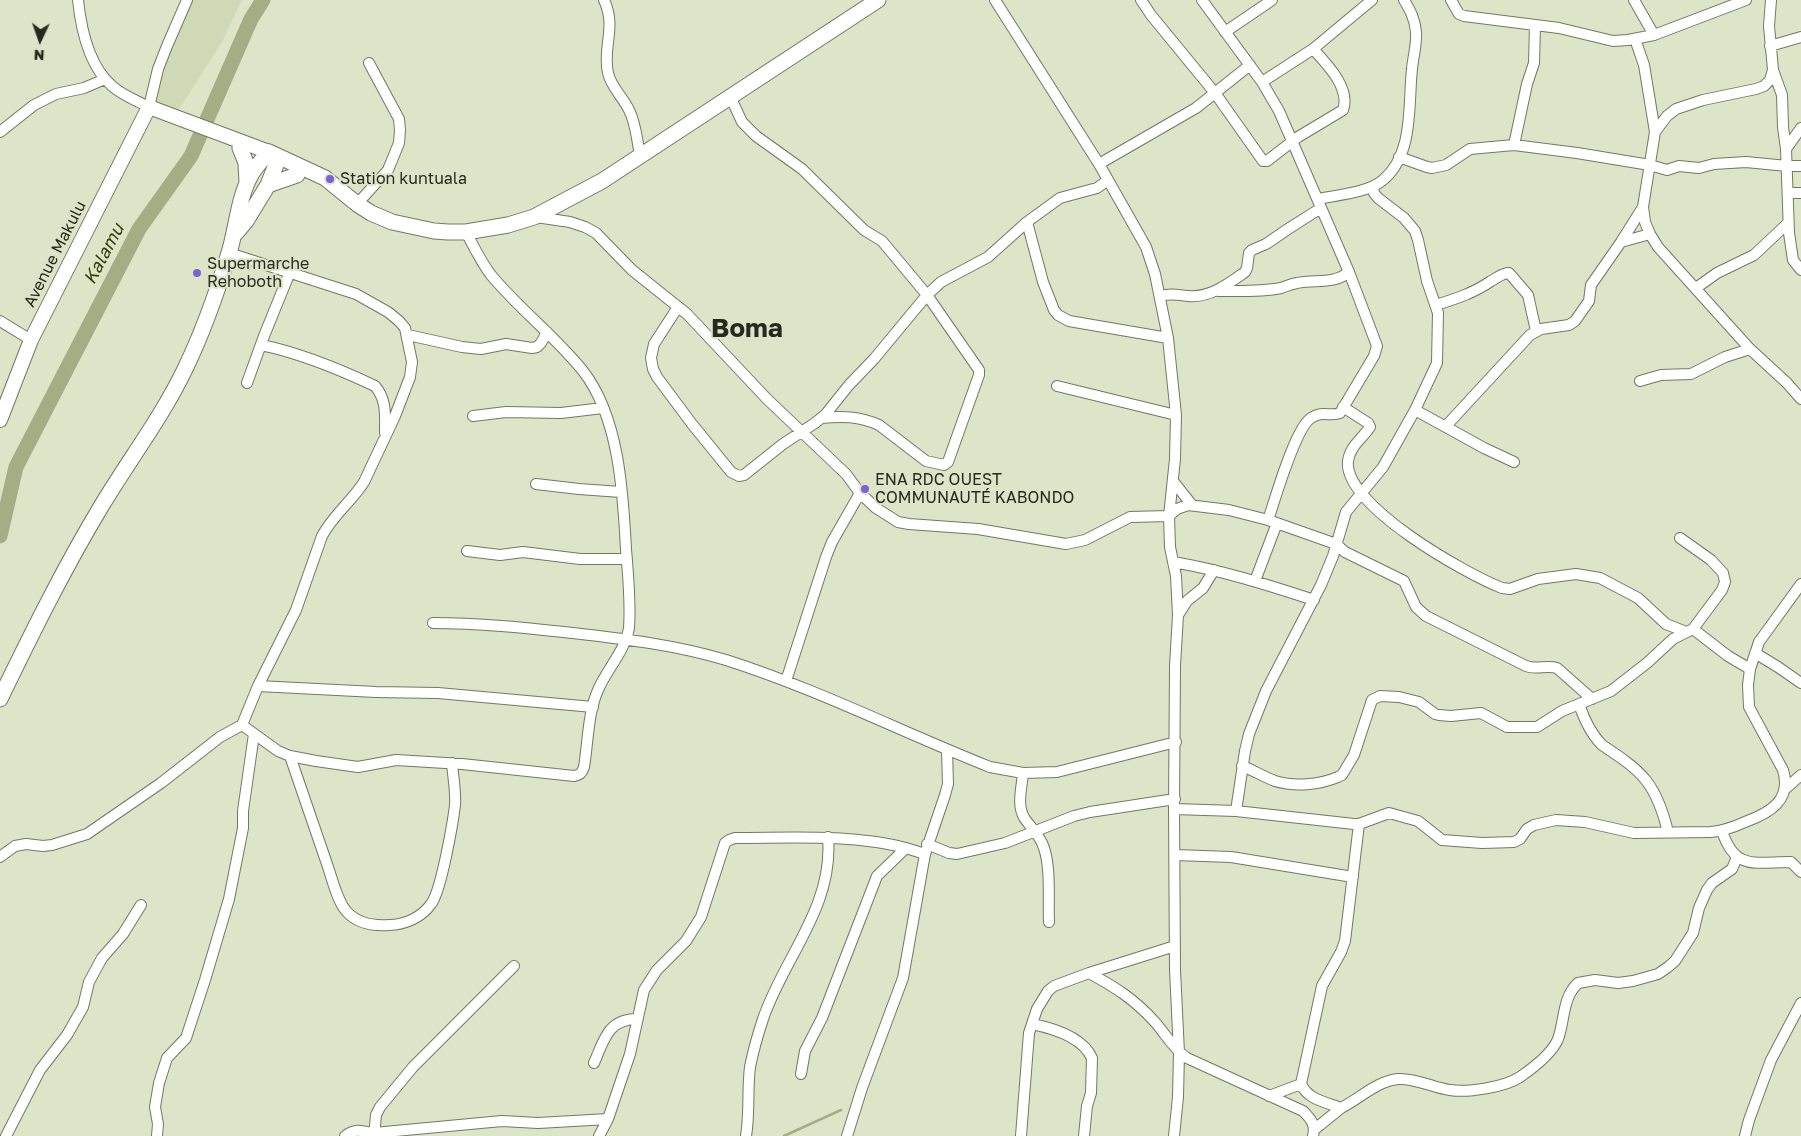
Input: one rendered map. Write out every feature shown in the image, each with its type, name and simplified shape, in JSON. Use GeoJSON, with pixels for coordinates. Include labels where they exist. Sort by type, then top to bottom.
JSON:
{"type":"FeatureCollection","features":[{"type":"Feature","properties":{"kind":"highway"},"geometry":{"type":"LineString","coordinates":[[271,159],[325,178],[357,204],[371,213],[392,222],[434,231],[466,232],[508,225],[534,216],[564,202],[602,181],[878,0]]}},
{"type":"Feature","properties":{"kind":"highway"},"geometry":{"type":"LineString","coordinates":[[240,148],[246,163],[247,183]]}},
{"type":"Feature","properties":{"kind":"highway"},"geometry":{"type":"LineString","coordinates":[[271,159],[297,175],[324,187],[340,191]]}},
{"type":"Feature","properties":{"kind":"highway"},"geometry":{"type":"LineString","coordinates":[[0,699],[26,643],[82,540],[159,416],[184,371],[203,328],[229,253],[247,183],[251,174],[271,159]]}},
{"type":"Feature","properties":{"kind":"highway"},"geometry":{"type":"LineString","coordinates":[[234,236],[246,221],[268,185],[271,159]]}},
{"type":"Feature","properties":{"kind":"highway"},"geometry":{"type":"LineString","coordinates":[[268,185],[297,175]]}},
{"type":"Feature","properties":{"kind":"main road"},"geometry":{"type":"LineString","coordinates":[[149,107],[225,136],[271,159]]}},
{"type":"Feature","properties":{"kind":"main road","name":"Avenue Makulu"},"geometry":{"type":"LineString","coordinates":[[0,420],[31,340],[149,107]]}},
{"type":"Feature","properties":{"kind":"main road"},"geometry":{"type":"LineString","coordinates":[[225,136],[240,148],[271,159]]}},
{"type":"Feature","properties":{"kind":"street"},"geometry":{"type":"LineString","coordinates":[[78,0],[90,52],[106,79],[122,93],[149,107],[161,61],[187,0]]}},
{"type":"Feature","properties":{"kind":"street"},"geometry":{"type":"LineString","coordinates":[[604,0],[611,28],[608,50],[609,75],[612,84],[630,111],[640,156]]}},
{"type":"Feature","properties":{"kind":"street"},"geometry":{"type":"LineString","coordinates":[[995,0],[1099,164],[1146,247],[1155,274],[1168,338],[1176,415],[1175,459],[1169,516],[1170,547],[1176,576],[1178,615],[1175,666],[1175,855],[1179,1053],[1178,1097],[1174,1136]]}},
{"type":"Feature","properties":{"kind":"street"},"geometry":{"type":"LineString","coordinates":[[1141,0],[1214,93],[1263,160],[1267,161],[1291,142],[1343,110],[1341,87],[1336,76],[1313,49]]}},
{"type":"Feature","properties":{"kind":"street"},"geometry":{"type":"LineString","coordinates":[[1202,0],[1262,82],[1279,111],[1349,272],[1377,346],[1374,356],[1338,414],[1319,414],[1306,422],[1291,454],[1256,581]]}},
{"type":"Feature","properties":{"kind":"street"},"geometry":{"type":"LineString","coordinates":[[1225,32],[1272,0]]}},
{"type":"Feature","properties":{"kind":"street"},"geometry":{"type":"LineString","coordinates":[[1262,82],[1313,49],[1372,0]]}},
{"type":"Feature","properties":{"kind":"street"},"geometry":{"type":"LineString","coordinates":[[1218,291],[1245,272],[1249,253],[1252,250],[1266,244],[1319,204],[1373,187],[1389,175],[1400,157],[1405,141],[1416,41],[1413,14],[1404,0]]}},
{"type":"Feature","properties":{"kind":"street"},"geometry":{"type":"LineString","coordinates":[[1451,0],[1459,14],[1464,16],[1535,25],[1614,41],[1635,39],[1654,34],[1746,0]]}},
{"type":"Feature","properties":{"kind":"street"},"geometry":{"type":"LineString","coordinates":[[1634,0],[1654,34]]}},
{"type":"Feature","properties":{"kind":"street"},"geometry":{"type":"LineString","coordinates":[[1771,0],[1770,46],[1773,70],[1782,95],[1787,166],[1788,223],[1793,260],[1801,270]]}},
{"type":"Feature","properties":{"kind":"street"},"geometry":{"type":"LineString","coordinates":[[1514,145],[1527,84],[1534,62],[1535,25]]}},
{"type":"Feature","properties":{"kind":"street"},"geometry":{"type":"LineString","coordinates":[[1770,46],[1801,37]]}},
{"type":"Feature","properties":{"kind":"street"},"geometry":{"type":"LineString","coordinates":[[1635,39],[1644,65],[1655,132],[1643,207],[1645,222],[1650,234],[1669,261],[1696,288],[1750,349],[1797,388],[1801,399]]}},
{"type":"Feature","properties":{"kind":"street"},"geometry":{"type":"LineString","coordinates":[[357,204],[388,170],[399,143],[399,119],[369,63]]}},
{"type":"Feature","properties":{"kind":"street"},"geometry":{"type":"LineString","coordinates":[[1099,164],[1196,108],[1250,65]]}},
{"type":"Feature","properties":{"kind":"street"},"geometry":{"type":"LineString","coordinates":[[1655,132],[1667,116],[1676,109],[1703,100],[1764,86],[1770,80],[1773,70]]}},
{"type":"Feature","properties":{"kind":"street"},"geometry":{"type":"LineString","coordinates":[[0,132],[34,105],[56,94],[84,88],[106,79]]}},
{"type":"Feature","properties":{"kind":"street"},"geometry":{"type":"LineString","coordinates":[[730,96],[742,122],[761,140],[802,169],[864,230],[882,241],[927,295],[979,370],[979,375],[948,462],[940,466],[926,461],[879,425],[870,421],[845,415],[821,418]]}},
{"type":"Feature","properties":{"kind":"street"},"geometry":{"type":"LineString","coordinates":[[1786,150],[1801,128]]}},
{"type":"Feature","properties":{"kind":"street"},"geometry":{"type":"LineString","coordinates":[[1400,157],[1432,168],[1446,165],[1470,149],[1514,145],[1650,165],[1667,170],[1679,166],[1699,168],[1714,164],[1746,162],[1801,166]]}},
{"type":"Feature","properties":{"kind":"street"},"geometry":{"type":"LineString","coordinates":[[678,307],[654,344],[651,358],[653,368],[692,424],[731,472],[739,476],[744,475],[821,418],[874,359],[927,295],[941,282],[988,257],[1027,222],[1060,198],[1097,188],[1108,180]]}},
{"type":"Feature","properties":{"kind":"street"},"geometry":{"type":"LineString","coordinates":[[1236,811],[1242,766],[1249,734],[1266,691],[1314,600],[1336,544],[1346,512],[1383,468],[1415,410],[1436,363],[1439,325],[1436,304],[1427,281],[1422,251],[1415,232],[1404,218],[1378,198],[1374,193],[1373,187]]}},
{"type":"Feature","properties":{"kind":"street"},"geometry":{"type":"LineString","coordinates":[[1788,192],[1801,193]]}},
{"type":"Feature","properties":{"kind":"street"},"geometry":{"type":"LineString","coordinates":[[564,202],[570,222]]}},
{"type":"Feature","properties":{"kind":"street"},"geometry":{"type":"LineString","coordinates":[[1446,426],[1530,335],[1536,331],[1569,325],[1575,321],[1589,301],[1591,285],[1622,242],[1643,207]]}},
{"type":"Feature","properties":{"kind":"street"},"geometry":{"type":"LineString","coordinates":[[534,216],[570,222],[596,233],[632,270],[700,326],[767,400],[846,474],[860,493],[876,508],[898,522],[978,529],[1066,544],[1085,540],[1130,517],[1169,516],[1181,507],[1192,505],[1229,510],[1273,522],[1336,544],[1345,552],[1404,581],[1416,607],[1426,616],[1526,666],[1532,668],[1550,666],[1557,668],[1592,699]]}},
{"type":"Feature","properties":{"kind":"street"},"geometry":{"type":"LineString","coordinates":[[1027,222],[1043,282],[1058,315],[1069,321],[1168,338]]}},
{"type":"Feature","properties":{"kind":"street"},"geometry":{"type":"LineString","coordinates":[[1696,288],[1717,273],[1754,255],[1788,223]]}},
{"type":"Feature","properties":{"kind":"street"},"geometry":{"type":"LineString","coordinates":[[242,725],[278,751],[290,756],[358,767],[396,760],[452,763],[574,776],[579,775],[584,767],[593,707],[598,691],[627,639],[630,618],[627,559],[618,462],[610,424],[595,390],[584,372],[492,276],[483,264],[466,232]]}},
{"type":"Feature","properties":{"kind":"street"},"geometry":{"type":"LineString","coordinates":[[1622,242],[1650,234]]}},
{"type":"Feature","properties":{"kind":"street"},"geometry":{"type":"LineString","coordinates":[[0,857],[15,846],[26,844],[52,845],[87,834],[161,783],[220,737],[242,725],[258,686],[296,610],[322,536],[328,526],[357,493],[396,416],[410,377],[412,362],[408,335],[399,321],[372,302],[356,294],[229,253]]}},
{"type":"Feature","properties":{"kind":"street"},"geometry":{"type":"LineString","coordinates":[[248,383],[290,272]]}},
{"type":"Feature","properties":{"kind":"street"},"geometry":{"type":"LineString","coordinates":[[1160,296],[1172,294],[1191,296],[1218,291],[1263,290],[1296,283],[1326,282],[1342,278],[1349,272]]}},
{"type":"Feature","properties":{"kind":"street"},"geometry":{"type":"LineString","coordinates":[[1436,304],[1462,297],[1507,272],[1528,295],[1536,331]]}},
{"type":"Feature","properties":{"kind":"street"},"geometry":{"type":"LineString","coordinates":[[0,320],[31,340]]}},
{"type":"Feature","properties":{"kind":"street"},"geometry":{"type":"LineString","coordinates":[[408,335],[462,347],[481,348],[506,344],[532,348],[541,344],[547,332]]}},
{"type":"Feature","properties":{"kind":"street"},"geometry":{"type":"LineString","coordinates":[[261,345],[309,359],[375,386],[381,393],[384,402],[385,436]]}},
{"type":"Feature","properties":{"kind":"street"},"geometry":{"type":"LineString","coordinates":[[1640,381],[1661,375],[1691,374],[1750,349]]}},
{"type":"Feature","properties":{"kind":"street"},"geometry":{"type":"LineString","coordinates":[[1057,386],[1176,415]]}},
{"type":"Feature","properties":{"kind":"street"},"geometry":{"type":"LineString","coordinates":[[1343,407],[1368,423],[1370,427],[1354,445],[1348,462],[1351,477],[1361,495],[1405,534],[1435,553],[1497,586],[1510,589],[1538,579],[1576,574],[1600,578],[1638,598],[1666,624],[1690,631],[1750,668]]}},
{"type":"Feature","properties":{"kind":"street"},"geometry":{"type":"LineString","coordinates":[[473,416],[506,412],[544,414],[580,412],[603,408]]}},
{"type":"Feature","properties":{"kind":"street"},"geometry":{"type":"LineString","coordinates":[[1415,410],[1484,448],[1514,462]]}},
{"type":"Feature","properties":{"kind":"street"},"geometry":{"type":"LineString","coordinates":[[1173,481],[1192,505]]}},
{"type":"Feature","properties":{"kind":"street"},"geometry":{"type":"LineString","coordinates":[[536,484],[592,491],[621,492]]}},
{"type":"Feature","properties":{"kind":"street"},"geometry":{"type":"LineString","coordinates":[[786,681],[826,557],[832,542],[860,493]]}},
{"type":"Feature","properties":{"kind":"street"},"geometry":{"type":"LineString","coordinates":[[1242,766],[1275,781],[1289,784],[1312,783],[1342,775],[1354,754],[1372,700],[1380,696],[1416,701],[1439,715],[1450,716],[1481,713],[1512,728],[1540,726],[1562,711],[1611,691],[1622,684],[1673,639],[1690,631],[1722,590],[1724,573],[1711,560],[1680,538]]}},
{"type":"Feature","properties":{"kind":"street"},"geometry":{"type":"LineString","coordinates":[[468,551],[500,555],[522,552],[580,559],[627,559]]}},
{"type":"Feature","properties":{"kind":"street"},"geometry":{"type":"LineString","coordinates":[[1173,562],[1256,581],[1314,600]]}},
{"type":"Feature","properties":{"kind":"street"},"geometry":{"type":"LineString","coordinates":[[1178,615],[1188,601],[1203,588],[1214,570]]}},
{"type":"Feature","properties":{"kind":"street"},"geometry":{"type":"LineString","coordinates":[[599,1136],[608,1119],[630,1054],[646,986],[662,964],[686,941],[701,917],[726,843],[729,840],[735,838],[844,838],[957,854],[992,846],[1090,812],[1175,804],[1359,824],[1389,813],[1418,820],[1442,840],[1482,843],[1514,842],[1520,839],[1527,829],[1534,825],[1556,820],[1585,822],[1634,833],[1722,831],[1765,814],[1781,800],[1785,778],[1783,770],[1749,707],[1747,699],[1750,668],[1760,642],[1801,584]]}},
{"type":"Feature","properties":{"kind":"street"},"geometry":{"type":"LineString","coordinates":[[433,623],[510,626],[627,639],[691,650],[786,681],[990,767],[1023,773],[1057,772],[1176,742]]}},
{"type":"Feature","properties":{"kind":"street"},"geometry":{"type":"LineString","coordinates":[[1755,653],[1778,666],[1801,683]]}},
{"type":"Feature","properties":{"kind":"street"},"geometry":{"type":"LineString","coordinates":[[258,686],[438,693],[593,707]]}},
{"type":"Feature","properties":{"kind":"street"},"geometry":{"type":"LineString","coordinates":[[1579,704],[1597,741],[1635,768],[1649,784],[1662,810],[1668,832]]}},
{"type":"Feature","properties":{"kind":"street"},"geometry":{"type":"LineString","coordinates":[[157,1136],[158,1124],[154,1107],[158,1083],[167,1058],[186,1038],[229,899],[243,828],[254,734]]}},
{"type":"Feature","properties":{"kind":"street"},"geometry":{"type":"LineString","coordinates":[[847,1136],[856,1105],[903,978],[926,849],[946,796],[948,784],[947,750]]}},
{"type":"Feature","properties":{"kind":"street"},"geometry":{"type":"LineString","coordinates":[[290,756],[343,907],[358,921],[366,924],[386,925],[413,920],[424,912],[436,896],[454,805],[452,763]]}},
{"type":"Feature","properties":{"kind":"street"},"geometry":{"type":"LineString","coordinates":[[1023,773],[1022,812],[1041,839],[1047,861],[1049,922]]}},
{"type":"Feature","properties":{"kind":"street"},"geometry":{"type":"LineString","coordinates":[[1784,790],[1801,775]]}},
{"type":"Feature","properties":{"kind":"street"},"geometry":{"type":"LineString","coordinates":[[1341,1108],[1310,1096],[1305,1092],[1301,1084],[1322,986],[1345,940],[1359,824]]}},
{"type":"Feature","properties":{"kind":"street"},"geometry":{"type":"LineString","coordinates":[[1722,831],[1730,850],[1744,861],[1753,863],[1796,862],[1801,872]]}},
{"type":"Feature","properties":{"kind":"street"},"geometry":{"type":"LineString","coordinates":[[746,1136],[750,1067],[763,1020],[773,994],[802,942],[820,899],[828,869],[828,838]]}},
{"type":"Feature","properties":{"kind":"street"},"geometry":{"type":"LineString","coordinates":[[801,1074],[806,1051],[822,1018],[878,876],[906,848]]}},
{"type":"Feature","properties":{"kind":"street"},"geometry":{"type":"LineString","coordinates":[[1175,855],[1231,857],[1353,876]]}},
{"type":"Feature","properties":{"kind":"street"},"geometry":{"type":"LineString","coordinates":[[1314,1133],[1341,1108],[1381,1084],[1398,1079],[1417,1081],[1449,1090],[1462,1091],[1487,1088],[1520,1077],[1540,1061],[1557,1041],[1568,995],[1578,983],[1595,980],[1632,981],[1658,974],[1675,961],[1693,933],[1699,908],[1707,890],[1712,883],[1732,869],[1737,857]]}},
{"type":"Feature","properties":{"kind":"street"},"geometry":{"type":"LineString","coordinates":[[6,1136],[40,1070],[67,1035],[83,1007],[89,982],[102,958],[122,934],[141,905]]}},
{"type":"Feature","properties":{"kind":"street"},"geometry":{"type":"LineString","coordinates":[[1021,1136],[1029,1034],[1037,1009],[1051,988],[1089,973],[1176,946]]}},
{"type":"Feature","properties":{"kind":"street"},"geometry":{"type":"LineString","coordinates":[[374,1135],[376,1115],[380,1107],[413,1067],[514,966]]}},
{"type":"Feature","properties":{"kind":"street"},"geometry":{"type":"LineString","coordinates":[[1089,973],[1123,992],[1149,1016],[1179,1053],[1303,1111],[1312,1121],[1314,1133]]}},
{"type":"Feature","properties":{"kind":"street"},"geometry":{"type":"LineString","coordinates":[[1745,1136],[1771,1060],[1801,1003]]}},
{"type":"Feature","properties":{"kind":"street"},"geometry":{"type":"LineString","coordinates":[[594,1063],[610,1029],[619,1022],[637,1019]]}},
{"type":"Feature","properties":{"kind":"street"},"geometry":{"type":"LineString","coordinates":[[1032,1024],[1053,1028],[1066,1035],[1086,1049],[1092,1058],[1091,1093],[1087,1106],[1084,1136]]}},
{"type":"Feature","properties":{"kind":"street"},"geometry":{"type":"LineString","coordinates":[[1269,1096],[1301,1084]]}},
{"type":"Feature","properties":{"kind":"street"},"geometry":{"type":"LineString","coordinates":[[346,1136],[356,1130],[374,1135],[502,1120],[538,1123],[608,1119]]}},
{"type":"Feature","properties":{"kind":"shaded area"},"geometry":{"type":"Polygon","coordinates":[[[188,0],[242,0],[222,42],[176,114],[148,103],[188,0]]]}},
{"type":"Feature","properties":{"kind":"waterway","name":"Kalamu"},"geometry":{"type":"LineString","coordinates":[[0,536],[16,467],[139,229],[191,156],[251,19],[263,0]]}},
{"type":"Feature","properties":{"kind":"waterway"},"geometry":{"type":"LineString","coordinates":[[784,1136],[841,1110]]}},
{"type":"Feature","properties":{"kind":"place","name":"Station kuntuala"},"geometry":{"type":"Point","coordinates":[330,179]}},
{"type":"Feature","properties":{"kind":"place","name":"Supermarche Rehoboth"},"geometry":{"type":"Point","coordinates":[197,273]}},
{"type":"Feature","properties":{"kind":"place","name":"ENA RDC OUEST COMMUNAUTÉ KABONDO"},"geometry":{"type":"Point","coordinates":[865,489]}},
{"type":"Feature","properties":{"kind":"district","name":"Boma"},"geometry":{"type":"Point","coordinates":[747,329]}}]}
